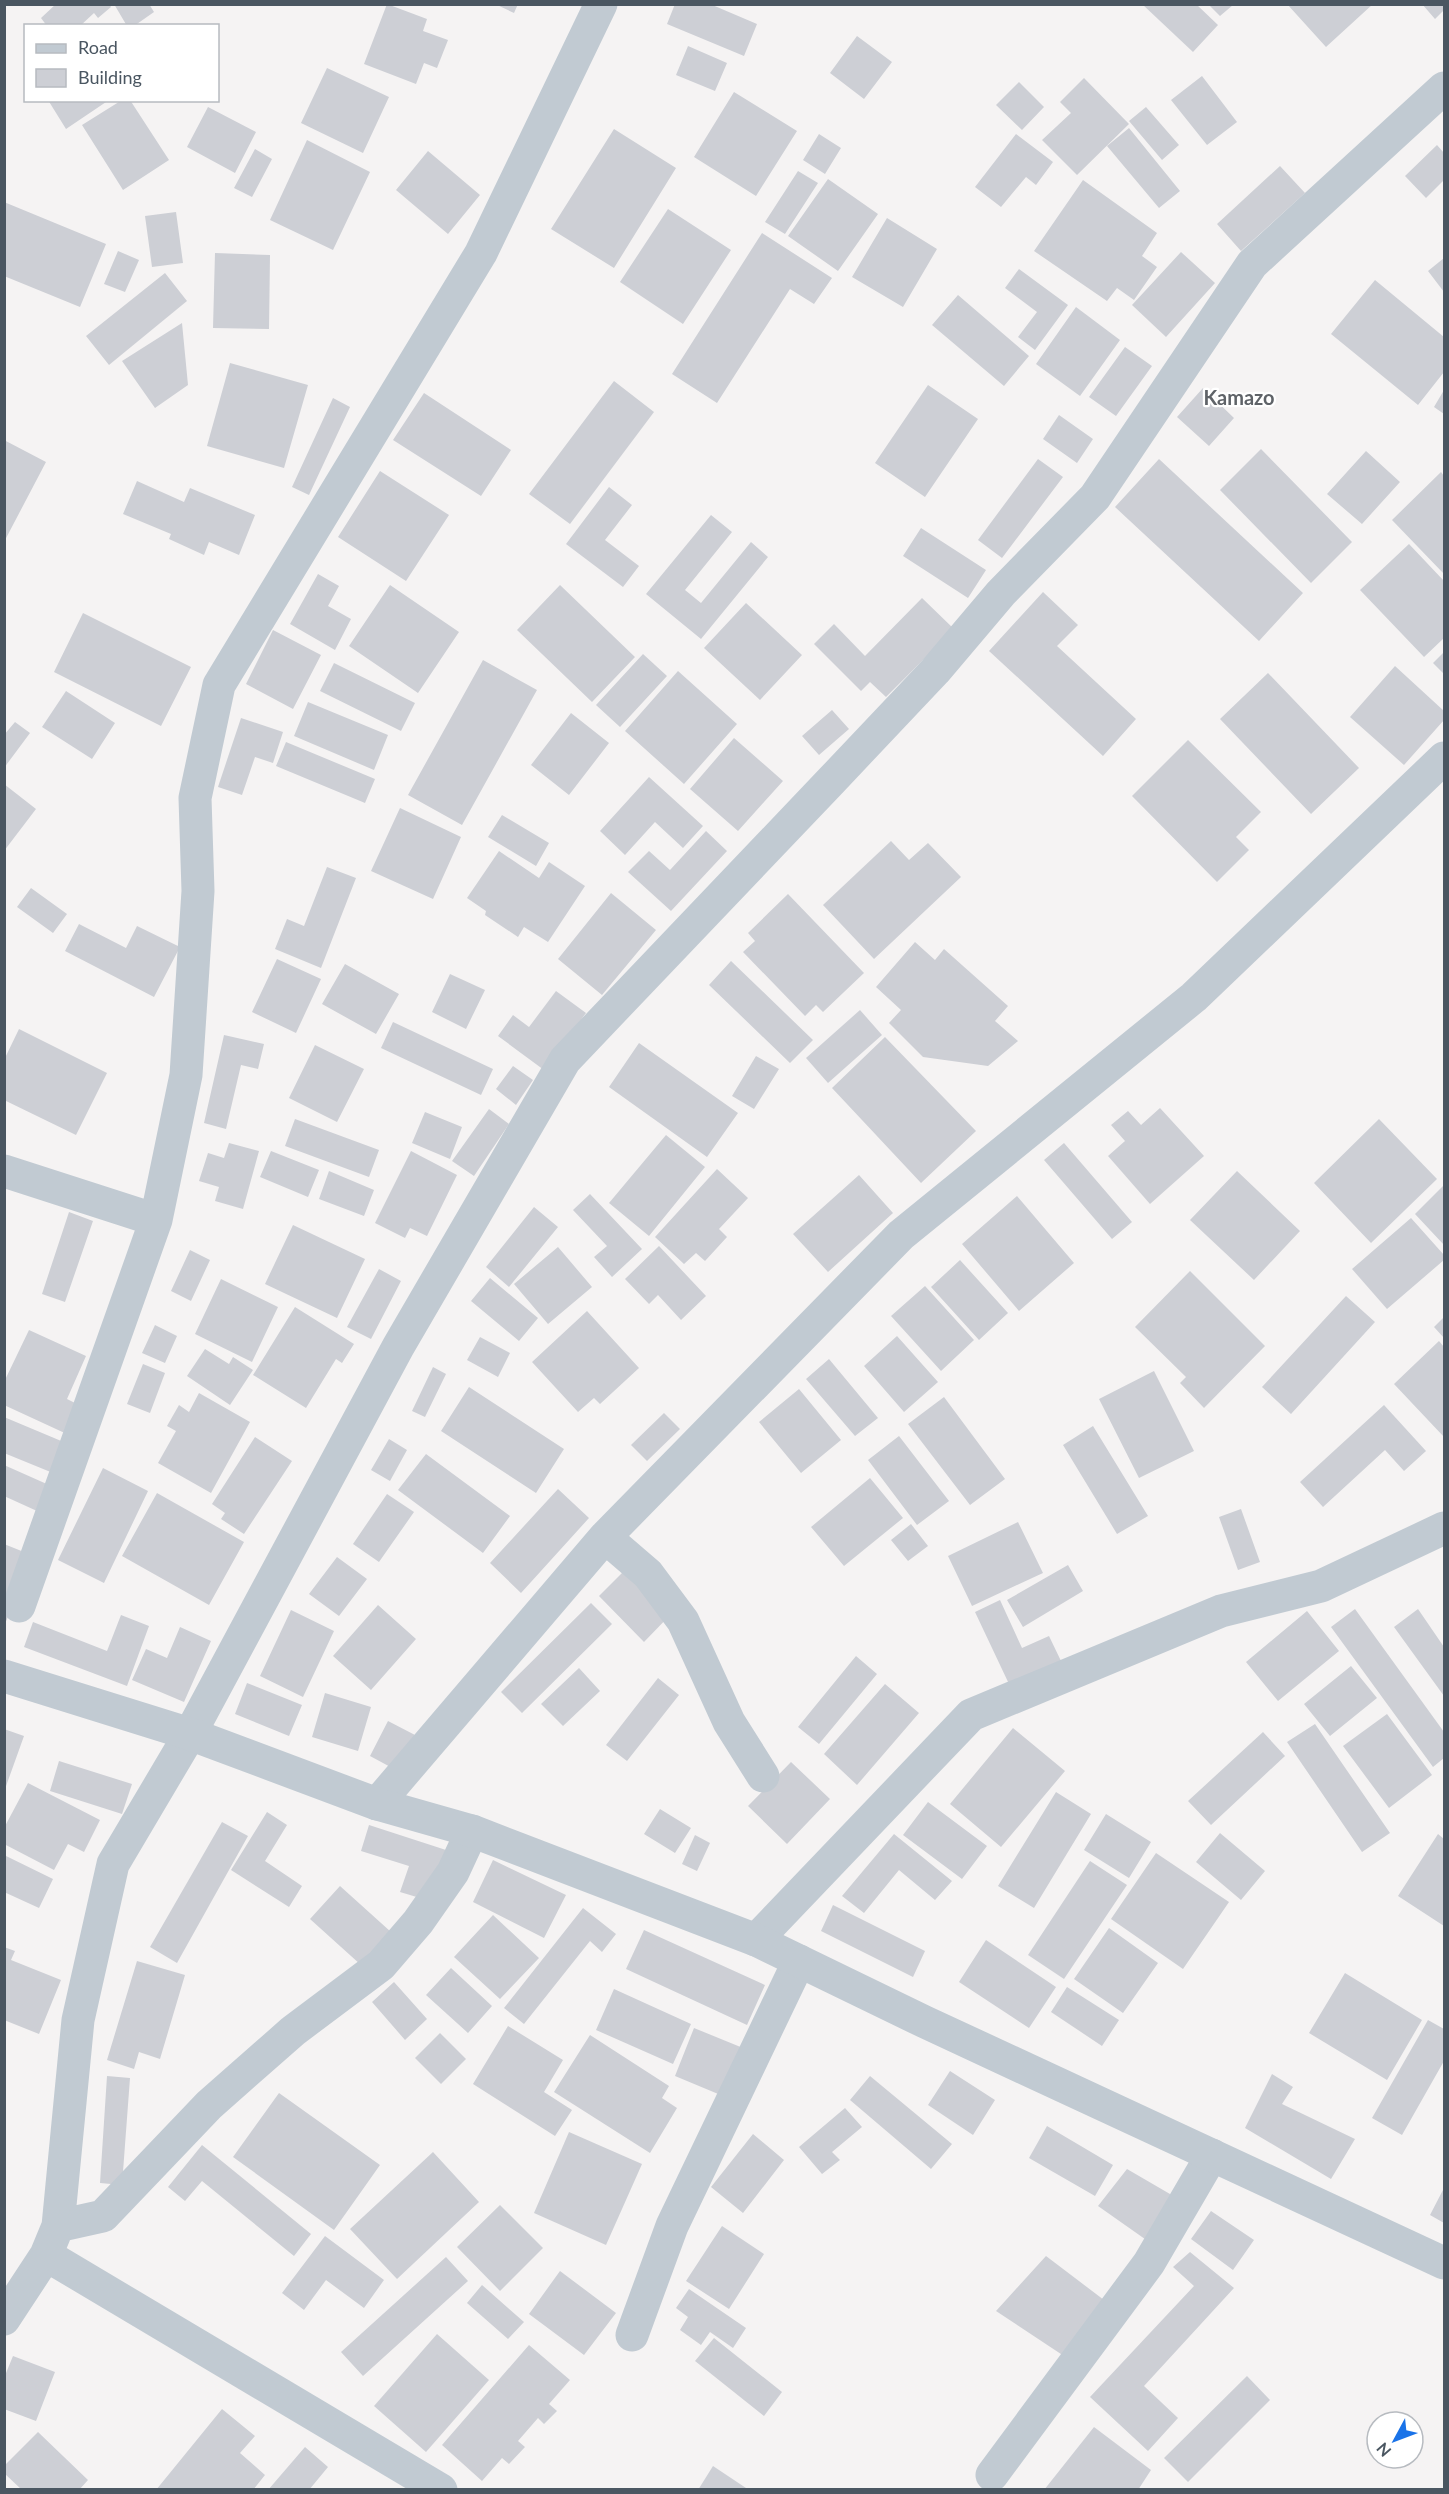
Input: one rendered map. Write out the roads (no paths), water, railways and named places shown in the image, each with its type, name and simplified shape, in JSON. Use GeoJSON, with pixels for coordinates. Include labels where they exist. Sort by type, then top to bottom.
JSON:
{"type":"FeatureCollection","features":[{"type":"Feature","properties":{"kind":"street"},"geometry":{"type":"LineString","coordinates":[[18,1606],[156,1220],[186,1075],[198,891],[195,798],[219,685],[481,253],[601,4]]}},
{"type":"Feature","properties":{"kind":"street"},"geometry":{"type":"LineString","coordinates":[[4,2319],[46,2255],[58,2226],[78,2020],[114,1864],[190,1734],[398,1347],[565,1060],[935,671],[1001,593],[1095,497],[1252,264],[1444,88]]}},
{"type":"Feature","properties":{"kind":"street"},"geometry":{"type":"LineString","coordinates":[[377,1804],[606,1537],[901,1235],[1194,997],[1444,758]]}},
{"type":"Feature","properties":{"kind":"street"},"geometry":{"type":"LineString","coordinates":[[4,1171],[156,1220]]}},
{"type":"Feature","properties":{"kind":"street"},"geometry":{"type":"LineString","coordinates":[[756,1940],[971,1715],[1221,1611],[1321,1586],[1444,1528]]}},
{"type":"Feature","properties":{"kind":"street"},"geometry":{"type":"LineString","coordinates":[[606,1537],[648,1574],[683,1621],[729,1722],[763,1776]]}},
{"type":"Feature","properties":{"kind":"street"},"geometry":{"type":"LineString","coordinates":[[4,1676],[190,1734],[377,1804],[471,1831],[756,1940],[925,2022],[1444,2263]]}},
{"type":"Feature","properties":{"kind":"street"},"geometry":{"type":"LineString","coordinates":[[58,2226],[103,2216],[209,2105],[293,2031],[381,1965],[418,1922],[453,1872],[471,1831]]}},
{"type":"Feature","properties":{"kind":"street"},"geometry":{"type":"LineString","coordinates":[[632,2335],[672,2226],[799,1961]]}},
{"type":"Feature","properties":{"kind":"street"},"geometry":{"type":"LineString","coordinates":[[992,2475],[1149,2263],[1212,2155]]}},
{"type":"Feature","properties":{"kind":"street"},"geometry":{"type":"LineString","coordinates":[[46,2255],[441,2490]]}},
{"type":"Feature","properties":{"kind":"district","name":"Kamazo"},"geometry":{"type":"Point","coordinates":[1239,397]}}]}
